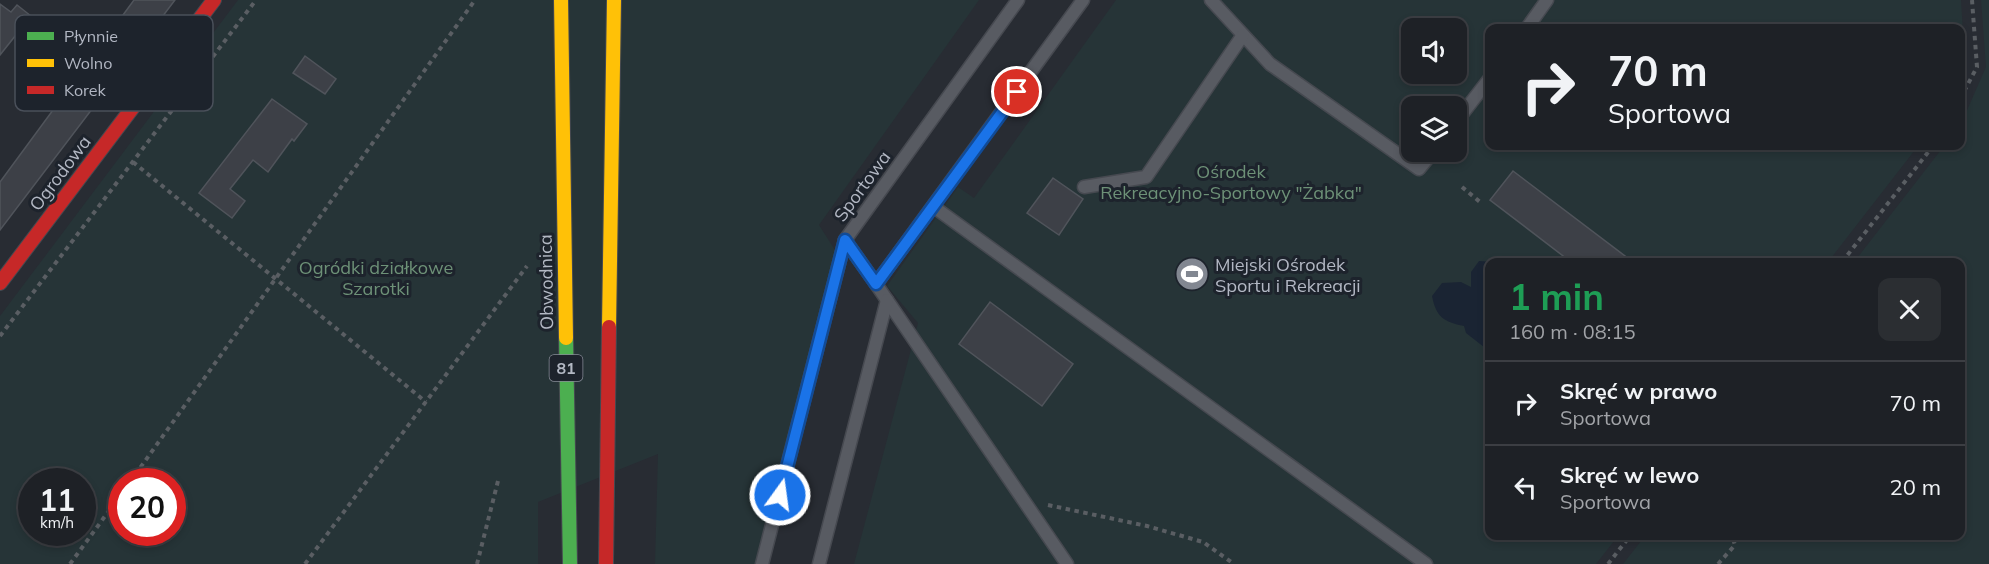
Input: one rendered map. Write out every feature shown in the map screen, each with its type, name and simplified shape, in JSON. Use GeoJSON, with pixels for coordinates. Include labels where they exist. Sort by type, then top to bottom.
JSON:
{"type":"FeatureCollection","features":[{"type":"Feature","properties":{"kind":"main road","name":"Ogrodowa"},"geometry":{"type":"LineString","coordinates":[[203,15],[214,0]]}},
{"type":"Feature","properties":{"kind":"main road","name":"Obwodnica"},"geometry":{"type":"LineString","coordinates":[[561,0],[570,564]]}},
{"type":"Feature","properties":{"kind":"main road","name":"81"},"geometry":{"type":"LineString","coordinates":[[606,564],[614,0]]}},
{"type":"Feature","properties":{"kind":"main road","name":"Ogrodowa"},"geometry":{"type":"LineString","coordinates":[[0,283],[130,111]]}},
{"type":"Feature","properties":{"kind":"lane","name":"Sportowa"},"geometry":{"type":"LineString","coordinates":[[1018,0],[845,240],[1067,564]]}},
{"type":"Feature","properties":{"kind":"lane"},"geometry":{"type":"LineString","coordinates":[[876,284],[1083,0]]}},
{"type":"Feature","properties":{"kind":"lane"},"geometry":{"type":"LineString","coordinates":[[1210,0],[1270,64],[1401,156]]}},
{"type":"Feature","properties":{"kind":"lane"},"geometry":{"type":"LineString","coordinates":[[1530,24],[1547,0]]}},
{"type":"Feature","properties":{"kind":"lane"},"geometry":{"type":"LineString","coordinates":[[1084,187],[1146,177],[1243,35]]}},
{"type":"Feature","properties":{"kind":"lane"},"geometry":{"type":"LineString","coordinates":[[1467,108],[1485,84]]}},
{"type":"Feature","properties":{"kind":"lane"},"geometry":{"type":"LineString","coordinates":[[1409,162],[1419,169],[1425,162]]}},
{"type":"Feature","properties":{"kind":"lane"},"geometry":{"type":"LineString","coordinates":[[934,207],[1426,564]]}},
{"type":"Feature","properties":{"kind":"lane"},"geometry":{"type":"LineString","coordinates":[[762,564],[845,240]]}},
{"type":"Feature","properties":{"kind":"lane"},"geometry":{"type":"LineString","coordinates":[[819,564],[887,300]]}},
{"type":"Feature","properties":{"kind":"path"},"geometry":{"type":"LineString","coordinates":[[213,57],[256,0]]}},
{"type":"Feature","properties":{"kind":"path"},"geometry":{"type":"LineString","coordinates":[[140,468],[475,0]]}},
{"type":"Feature","properties":{"kind":"path"},"geometry":{"type":"LineString","coordinates":[[1965,90],[1977,67],[1972,0]]}},
{"type":"Feature","properties":{"kind":"path"},"geometry":{"type":"LineString","coordinates":[[0,336],[172,111]]}},
{"type":"Feature","properties":{"kind":"path"},"geometry":{"type":"LineString","coordinates":[[1845,258],[1930,150]]}},
{"type":"Feature","properties":{"kind":"path"},"geometry":{"type":"LineString","coordinates":[[133,162],[426,402]]}},
{"type":"Feature","properties":{"kind":"path"},"geometry":{"type":"LineString","coordinates":[[1462,187],[1480,202]]}},
{"type":"Feature","properties":{"kind":"path"},"geometry":{"type":"LineString","coordinates":[[305,564],[527,266]]}},
{"type":"Feature","properties":{"kind":"path"},"geometry":{"type":"LineString","coordinates":[[477,564],[498,481]]}},
{"type":"Feature","properties":{"kind":"path"},"geometry":{"type":"LineString","coordinates":[[1023,500],[1147,526],[1203,542],[1234,564]]}},
{"type":"Feature","properties":{"kind":"path"},"geometry":{"type":"LineString","coordinates":[[70,564],[108,512]]}},
{"type":"Feature","properties":{"kind":"path"},"geometry":{"type":"LineString","coordinates":[[1608,564],[1627,540]]}},
{"type":"Feature","properties":{"kind":"path"},"geometry":{"type":"LineString","coordinates":[[1718,564],[1735,545],[1733,540]]}},
{"type":"Feature","properties":{"kind":"green space","name":"Ogródki działkowe Szarotki"},"geometry":{"type":"Polygon","coordinates":[[[238,0],[979,0],[819,225],[835,250],[755,564],[655,564],[658,454],[538,502],[538,564],[0,564],[0,316],[154,111],[213,111],[213,33],[238,0]]]}},
{"type":"Feature","properties":{"kind":"green space","name":"Miejski Ośrodek Sportu i Rekreacji"},"geometry":{"type":"Polygon","coordinates":[[[1116,0],[1961,0],[1962,24],[1485,24],[1485,150],[1915,150],[1831,258],[1485,258],[1485,540],[1615,540],[1596,564],[854,564],[918,323],[887,286],[958,187],[974,198],[1116,0]]]}},
{"type":"Feature","properties":{"kind":"green space"},"geometry":{"type":"Polygon","coordinates":[[[1981,0],[1989,0],[1989,564],[1623,564],[1642,540],[1965,540],[1965,258],[1857,258],[1941,150],[1965,150],[1965,115],[1986,67],[1981,0]]]}},
{"type":"Feature","properties":{"kind":"water"},"geometry":{"type":"Polygon","coordinates":[[[1479,261],[1485,261],[1485,348],[1466,333],[1464,326],[1451,323],[1442,317],[1436,309],[1432,296],[1442,283],[1461,282],[1471,287],[1471,272],[1479,261]]]}},
{"type":"Feature","properties":{"kind":"building"},"geometry":{"type":"Polygon","coordinates":[[[134,0],[175,0],[164,15],[123,15],[134,0]]]}},
{"type":"Feature","properties":{"kind":"building"},"geometry":{"type":"Polygon","coordinates":[[[0,4],[11,12],[17,5],[30,15],[15,15],[15,36],[0,55],[0,4]]]}},
{"type":"Feature","properties":{"kind":"building"},"geometry":{"type":"Polygon","coordinates":[[[305,56],[336,79],[325,94],[293,73],[305,56]]]}},
{"type":"Feature","properties":{"kind":"building"},"geometry":{"type":"Polygon","coordinates":[[[272,99],[307,124],[294,141],[292,139],[268,172],[253,160],[230,189],[245,201],[232,218],[199,193],[272,99]]]}},
{"type":"Feature","properties":{"kind":"building"},"geometry":{"type":"Polygon","coordinates":[[[52,111],[91,111],[0,230],[0,182],[52,111]]]}},
{"type":"Feature","properties":{"kind":"building"},"geometry":{"type":"Polygon","coordinates":[[[1513,171],[1628,258],[1566,258],[1490,200],[1513,171]]]}},
{"type":"Feature","properties":{"kind":"building"},"geometry":{"type":"Polygon","coordinates":[[[1053,178],[1083,199],[1059,235],[1027,213],[1053,178]]]}},
{"type":"Feature","properties":{"kind":"building"},"geometry":{"type":"Polygon","coordinates":[[[990,302],[1073,364],[1042,406],[959,344],[990,302]]]}},
{"type":"Feature","properties":{"kind":"traffic: fast"},"geometry":{"type":"LineString","coordinates":[[566,338],[570,564]]}},
{"type":"Feature","properties":{"kind":"traffic: slow"},"geometry":{"type":"LineString","coordinates":[[561,0],[566,338]]}},
{"type":"Feature","properties":{"kind":"traffic: slow"},"geometry":{"type":"LineString","coordinates":[[609,327],[614,0]]}},
{"type":"Feature","properties":{"kind":"traffic: jam"},"geometry":{"type":"LineString","coordinates":[[203,15],[214,0]]}},
{"type":"Feature","properties":{"kind":"traffic: jam"},"geometry":{"type":"LineString","coordinates":[[0,283],[130,111]]}},
{"type":"Feature","properties":{"kind":"traffic: jam"},"geometry":{"type":"LineString","coordinates":[[606,564],[609,327]]}},
{"type":"Feature","properties":{"kind":"place","name":"Miejski Ośrodek Sportu i Rekreacji"},"geometry":{"type":"Point","coordinates":[1192,274]}},
{"type":"Feature","properties":{"kind":"route"},"geometry":{"type":"LineString","coordinates":[[780,495],[845,240],[876,284],[1017,92]]}},
{"type":"Feature","properties":{"kind":"park label","name":"Ośrodek Rekreacyjno-Sportowy \"Żabka\""},"geometry":{"type":"Point","coordinates":[1231,181]}}]}
